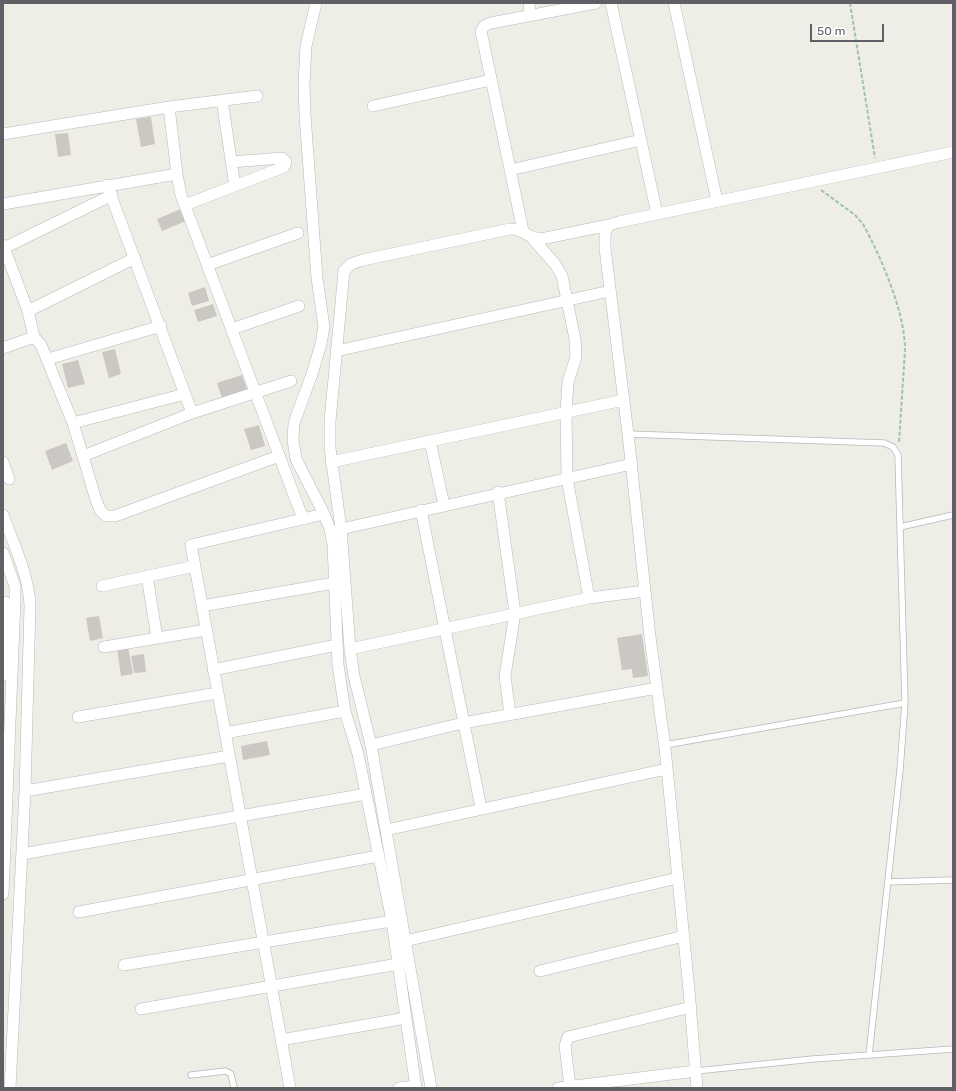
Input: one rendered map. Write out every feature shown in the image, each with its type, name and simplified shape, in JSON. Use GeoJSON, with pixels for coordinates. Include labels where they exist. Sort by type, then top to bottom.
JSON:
{"type":"FeatureCollection","features":[{"type":"Feature","properties":{"kind":"street"},"geometry":{"type":"LineString","coordinates":[[316,3],[306,46],[304,115],[317,278],[324,327],[321,344],[312,374],[294,423],[293,440],[296,459],[324,514],[333,544],[338,665],[345,711],[358,754],[392,921],[415,1087],[399,1088]]}},
{"type":"Feature","properties":{"kind":"street"},"geometry":{"type":"LineString","coordinates":[[529,3],[530,15]]}},
{"type":"Feature","properties":{"kind":"street"},"geometry":{"type":"LineString","coordinates":[[523,231],[481,37],[481,31],[484,26],[491,23],[596,3]]}},
{"type":"Feature","properties":{"kind":"street"},"geometry":{"type":"LineString","coordinates":[[611,3],[657,214]]}},
{"type":"Feature","properties":{"kind":"street"},"geometry":{"type":"LineString","coordinates":[[674,3],[717,201]]}},
{"type":"Feature","properties":{"kind":"street"},"geometry":{"type":"LineString","coordinates":[[373,106],[491,80]]}},
{"type":"Feature","properties":{"kind":"street"},"geometry":{"type":"LineString","coordinates":[[3,134],[169,107],[257,96]]}},
{"type":"Feature","properties":{"kind":"street"},"geometry":{"type":"LineString","coordinates":[[222,100],[235,186]]}},
{"type":"Feature","properties":{"kind":"street"},"geometry":{"type":"LineString","coordinates":[[169,107],[177,174],[185,205],[303,519]]}},
{"type":"Feature","properties":{"kind":"street"},"geometry":{"type":"LineString","coordinates":[[510,170],[641,140]]}},
{"type":"Feature","properties":{"kind":"street"},"geometry":{"type":"LineString","coordinates":[[533,239],[609,225],[876,167],[953,152]]}},
{"type":"Feature","properties":{"kind":"street"},"geometry":{"type":"LineString","coordinates":[[185,205],[284,167],[286,162],[282,158],[231,162]]}},
{"type":"Feature","properties":{"kind":"street"},"geometry":{"type":"LineString","coordinates":[[3,204],[110,190],[177,174]]}},
{"type":"Feature","properties":{"kind":"street"},"geometry":{"type":"LineString","coordinates":[[110,190],[3,246],[28,311],[34,337],[41,345],[48,359],[73,423],[100,510],[106,516],[115,516],[279,456]]}},
{"type":"Feature","properties":{"kind":"street"},"geometry":{"type":"LineString","coordinates":[[110,190],[192,413]]}},
{"type":"Feature","properties":{"kind":"street"},"geometry":{"type":"LineString","coordinates":[[609,225],[605,233],[605,248],[632,464],[645,591],[665,745],[684,936],[696,1071],[696,1088]]}},
{"type":"Feature","properties":{"kind":"street"},"geometry":{"type":"LineString","coordinates":[[431,1088],[371,745],[354,676],[350,649],[341,529],[331,462],[330,421],[342,282],[344,271],[351,264],[510,228],[517,228],[533,239],[559,270],[565,284],[577,348],[574,365],[568,382],[566,412],[567,478],[589,598]]}},
{"type":"Feature","properties":{"kind":"street"},"geometry":{"type":"LineString","coordinates":[[207,265],[298,233]]}},
{"type":"Feature","properties":{"kind":"street"},"geometry":{"type":"LineString","coordinates":[[28,311],[135,258]]}},
{"type":"Feature","properties":{"kind":"street"},"geometry":{"type":"LineString","coordinates":[[336,351],[610,291]]}},
{"type":"Feature","properties":{"kind":"street"},"geometry":{"type":"LineString","coordinates":[[232,329],[299,306]]}},
{"type":"Feature","properties":{"kind":"street"},"geometry":{"type":"LineString","coordinates":[[48,359],[161,326]]}},
{"type":"Feature","properties":{"kind":"street"},"geometry":{"type":"LineString","coordinates":[[3,348],[34,337]]}},
{"type":"Feature","properties":{"kind":"street"},"geometry":{"type":"LineString","coordinates":[[83,456],[192,413],[291,381]]}},
{"type":"Feature","properties":{"kind":"street"},"geometry":{"type":"LineString","coordinates":[[73,423],[185,394]]}},
{"type":"Feature","properties":{"kind":"street"},"geometry":{"type":"LineString","coordinates":[[331,462],[624,400]]}},
{"type":"Feature","properties":{"kind":"street"},"geometry":{"type":"LineString","coordinates":[[430,441],[444,505]]}},
{"type":"Feature","properties":{"kind":"street"},"geometry":{"type":"LineString","coordinates":[[3,462],[9,479]]}},
{"type":"Feature","properties":{"kind":"street"},"geometry":{"type":"LineString","coordinates":[[341,529],[498,492],[632,464]]}},
{"type":"Feature","properties":{"kind":"street"},"geometry":{"type":"LineString","coordinates":[[498,492],[515,613],[505,676],[510,715]]}},
{"type":"Feature","properties":{"kind":"street"},"geometry":{"type":"LineString","coordinates":[[421,510],[481,808]]}},
{"type":"Feature","properties":{"kind":"street"},"geometry":{"type":"LineString","coordinates":[[290,1088],[224,733],[191,545],[324,514]]}},
{"type":"Feature","properties":{"kind":"street"},"geometry":{"type":"LineString","coordinates":[[3,515],[28,587],[25,791],[10,1088]]}},
{"type":"Feature","properties":{"kind":"street"},"geometry":{"type":"LineString","coordinates":[[3,553],[14,586],[3,675]]}},
{"type":"Feature","properties":{"kind":"street"},"geometry":{"type":"LineString","coordinates":[[102,586],[195,566]]}},
{"type":"Feature","properties":{"kind":"street"},"geometry":{"type":"LineString","coordinates":[[147,576],[158,638]]}},
{"type":"Feature","properties":{"kind":"street"},"geometry":{"type":"LineString","coordinates":[[202,606],[334,583]]}},
{"type":"Feature","properties":{"kind":"street"},"geometry":{"type":"LineString","coordinates":[[350,649],[589,598],[645,591]]}},
{"type":"Feature","properties":{"kind":"street"},"geometry":{"type":"LineString","coordinates":[[3,894],[7,650],[5,602]]}},
{"type":"Feature","properties":{"kind":"street"},"geometry":{"type":"LineString","coordinates":[[104,647],[206,630]]}},
{"type":"Feature","properties":{"kind":"street"},"geometry":{"type":"LineString","coordinates":[[213,670],[337,645]]}},
{"type":"Feature","properties":{"kind":"street"},"geometry":{"type":"LineString","coordinates":[[7,650],[28,655]]}},
{"type":"Feature","properties":{"kind":"street"},"geometry":{"type":"LineString","coordinates":[[371,745],[464,723],[657,688]]}},
{"type":"Feature","properties":{"kind":"street"},"geometry":{"type":"LineString","coordinates":[[78,717],[217,692]]}},
{"type":"Feature","properties":{"kind":"street"},"geometry":{"type":"LineString","coordinates":[[224,733],[345,711]]}},
{"type":"Feature","properties":{"kind":"street"},"geometry":{"type":"LineString","coordinates":[[25,791],[229,756]]}},
{"type":"Feature","properties":{"kind":"street"},"geometry":{"type":"LineString","coordinates":[[386,830],[481,808],[667,769]]}},
{"type":"Feature","properties":{"kind":"street"},"geometry":{"type":"LineString","coordinates":[[22,854],[366,794]]}},
{"type":"Feature","properties":{"kind":"street"},"geometry":{"type":"LineString","coordinates":[[79,912],[378,856]]}},
{"type":"Feature","properties":{"kind":"street"},"geometry":{"type":"LineString","coordinates":[[405,941],[678,878]]}},
{"type":"Feature","properties":{"kind":"street"},"geometry":{"type":"LineString","coordinates":[[124,965],[392,921]]}},
{"type":"Feature","properties":{"kind":"street"},"geometry":{"type":"LineString","coordinates":[[540,971],[684,936]]}},
{"type":"Feature","properties":{"kind":"street"},"geometry":{"type":"LineString","coordinates":[[141,1010],[398,964]]}},
{"type":"Feature","properties":{"kind":"street"},"geometry":{"type":"LineString","coordinates":[[570,1086],[564,1046],[568,1037],[690,1007]]}},
{"type":"Feature","properties":{"kind":"street"},"geometry":{"type":"LineString","coordinates":[[281,1040],[406,1018]]}},
{"type":"Feature","properties":{"kind":"street"},"geometry":{"type":"LineString","coordinates":[[558,1088],[696,1071]]}},
{"type":"Feature","properties":{"kind":"lane"},"geometry":{"type":"LineString","coordinates":[[628,434],[884,443],[893,447],[898,455],[905,703],[900,770],[869,1055]]}},
{"type":"Feature","properties":{"kind":"lane"},"geometry":{"type":"LineString","coordinates":[[900,527],[953,515]]}},
{"type":"Feature","properties":{"kind":"lane"},"geometry":{"type":"LineString","coordinates":[[665,745],[905,703]]}},
{"type":"Feature","properties":{"kind":"lane"},"geometry":{"type":"LineString","coordinates":[[888,882],[953,880]]}},
{"type":"Feature","properties":{"kind":"lane"},"geometry":{"type":"LineString","coordinates":[[696,1071],[953,1049]]}},
{"type":"Feature","properties":{"kind":"lane"},"geometry":{"type":"LineString","coordinates":[[190,1075],[226,1071],[231,1074],[234,1088]]}},
{"type":"Feature","properties":{"kind":"path"},"geometry":{"type":"LineString","coordinates":[[850,3],[876,167]]}},
{"type":"Feature","properties":{"kind":"path"},"geometry":{"type":"LineString","coordinates":[[810,182],[855,215],[863,224],[900,313],[904,326],[906,350],[898,455]]}},
{"type":"Feature","properties":{"kind":"building"},"geometry":{"type":"Polygon","coordinates":[[[151,117],[155,144],[141,147],[136,119],[151,117]]]}},
{"type":"Feature","properties":{"kind":"building"},"geometry":{"type":"Polygon","coordinates":[[[68,133],[71,155],[58,157],[55,134],[68,133]]]}},
{"type":"Feature","properties":{"kind":"building"},"geometry":{"type":"Polygon","coordinates":[[[181,209],[186,221],[162,231],[157,219],[181,209]]]}},
{"type":"Feature","properties":{"kind":"building"},"geometry":{"type":"Polygon","coordinates":[[[205,287],[209,301],[192,306],[188,293],[205,287]]]}},
{"type":"Feature","properties":{"kind":"building"},"geometry":{"type":"Polygon","coordinates":[[[213,304],[217,316],[198,322],[194,310],[213,304]]]}},
{"type":"Feature","properties":{"kind":"building"},"geometry":{"type":"Polygon","coordinates":[[[115,349],[121,374],[109,378],[102,352],[115,349]]]}},
{"type":"Feature","properties":{"kind":"building"},"geometry":{"type":"Polygon","coordinates":[[[78,360],[85,384],[68,388],[62,364],[78,360]]]}},
{"type":"Feature","properties":{"kind":"building"},"geometry":{"type":"Polygon","coordinates":[[[242,375],[247,389],[222,398],[217,383],[242,375]]]}},
{"type":"Feature","properties":{"kind":"building"},"geometry":{"type":"Polygon","coordinates":[[[259,425],[265,446],[251,450],[244,429],[259,425]]]}},
{"type":"Feature","properties":{"kind":"building"},"geometry":{"type":"Polygon","coordinates":[[[66,443],[73,461],[52,470],[45,451],[66,443]]]}},
{"type":"Feature","properties":{"kind":"building"},"geometry":{"type":"Polygon","coordinates":[[[99,616],[103,638],[90,641],[86,618],[99,616]]]}},
{"type":"Feature","properties":{"kind":"building"},"geometry":{"type":"Polygon","coordinates":[[[642,634],[648,676],[633,678],[632,669],[622,670],[617,638],[642,634]]]}},
{"type":"Feature","properties":{"kind":"building"},"geometry":{"type":"Polygon","coordinates":[[[128,647],[133,674],[121,676],[117,649],[128,647]]]}},
{"type":"Feature","properties":{"kind":"building"},"geometry":{"type":"Polygon","coordinates":[[[144,654],[146,672],[134,673],[131,656],[144,654]]]}},
{"type":"Feature","properties":{"kind":"building"},"geometry":{"type":"Polygon","coordinates":[[[267,741],[270,755],[243,760],[241,746],[267,741]]]}}]}
